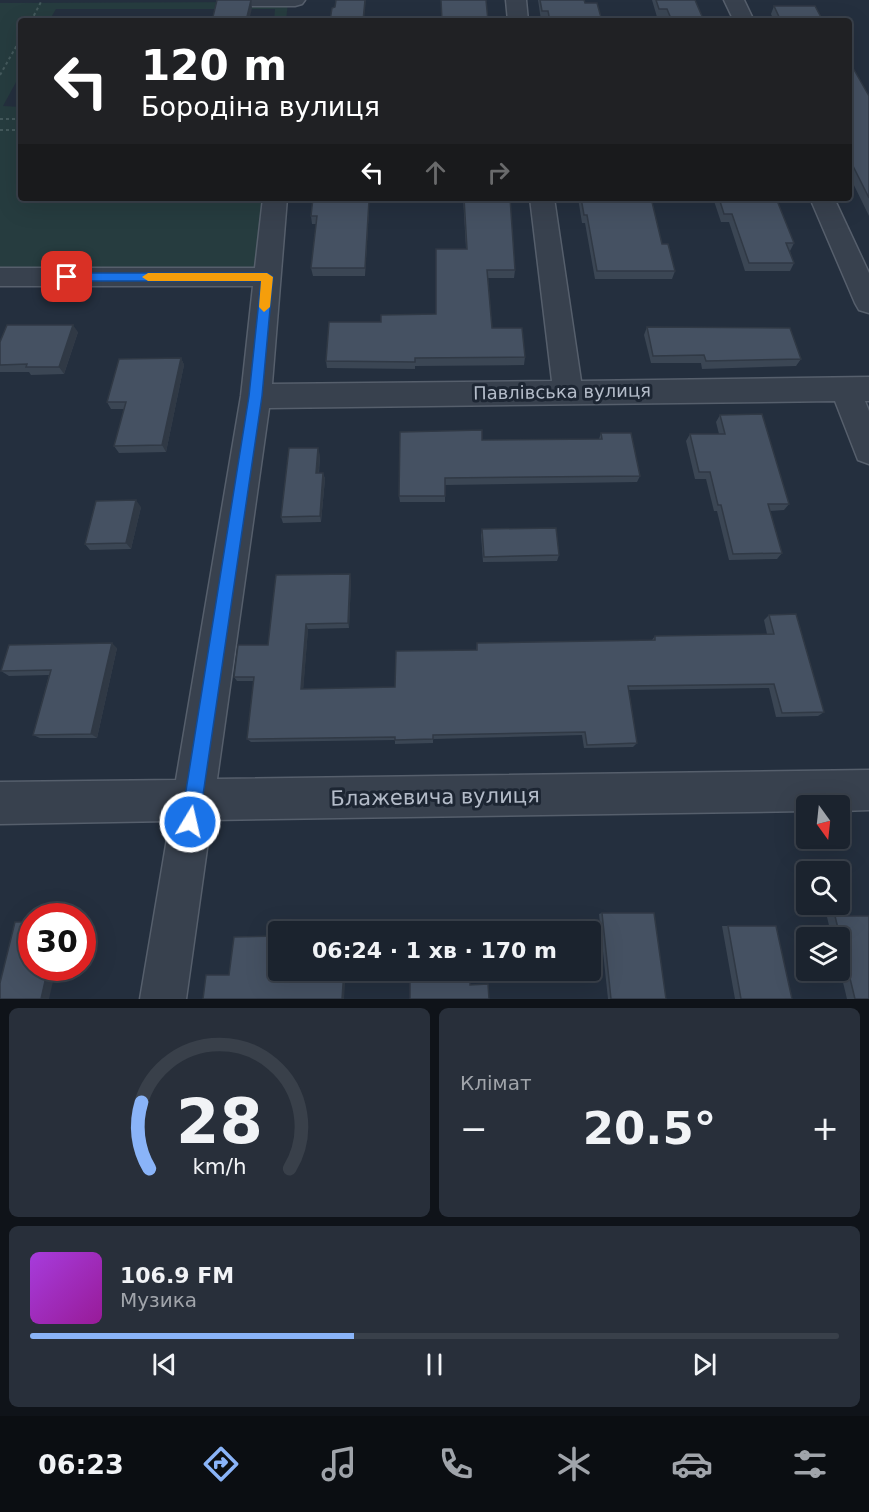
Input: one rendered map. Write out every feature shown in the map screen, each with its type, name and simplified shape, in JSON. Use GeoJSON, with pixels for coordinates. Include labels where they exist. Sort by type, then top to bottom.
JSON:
{"type":"FeatureCollection","features":[{"type":"Feature","properties":{"kind":"street"},"geometry":{"type":"LineString","coordinates":[[252,0],[295,0],[292,18]]}},
{"type":"Feature","properties":{"kind":"street"},"geometry":{"type":"LineString","coordinates":[[516,0],[518,18]]}},
{"type":"Feature","properties":{"kind":"street"},"geometry":{"type":"LineString","coordinates":[[734,0],[743,18]]}},
{"type":"Feature","properties":{"kind":"street"},"geometry":{"type":"LineString","coordinates":[[163,999],[255,396],[275,201]]}},
{"type":"Feature","properties":{"kind":"street"},"geometry":{"type":"LineString","coordinates":[[542,201],[568,392]]}},
{"type":"Feature","properties":{"kind":"street"},"geometry":{"type":"LineString","coordinates":[[823,201],[869,303]]}},
{"type":"Feature","properties":{"kind":"street"},"geometry":{"type":"LineString","coordinates":[[0,277],[267,277]]}},
{"type":"Feature","properties":{"kind":"street"},"geometry":{"type":"LineString","coordinates":[[857,389],[869,451]]}},
{"type":"Feature","properties":{"kind":"street","name":"Павлівська вулиця"},"geometry":{"type":"LineString","coordinates":[[255,396],[857,389]]}},
{"type":"Feature","properties":{"kind":"street","name":"Блажевича вулиця"},"geometry":{"type":"LineString","coordinates":[[0,803],[869,790]]}},
{"type":"Feature","properties":{"kind":"path"},"geometry":{"type":"LineString","coordinates":[[33,18],[42,0]]}},
{"type":"Feature","properties":{"kind":"path"},"geometry":{"type":"LineString","coordinates":[[0,75],[18,43]]}},
{"type":"Feature","properties":{"kind":"path"},"geometry":{"type":"LineString","coordinates":[[0,119],[18,119]]}},
{"type":"Feature","properties":{"kind":"path"},"geometry":{"type":"LineString","coordinates":[[0,130],[18,130]]}},
{"type":"Feature","properties":{"kind":"green space"},"geometry":{"type":"Polygon","coordinates":[[[288,2],[286,18],[274,18],[275,9],[56,9],[51,18],[18,18],[18,78],[3,106],[18,107],[18,201],[267,201],[259,271],[0,270],[0,3],[288,2]]]}},
{"type":"Feature","properties":{"kind":"building"},"geometry":{"type":"Polygon","coordinates":[[[217,0],[251,0],[247,18],[213,18],[217,0]]]}},
{"type":"Feature","properties":{"kind":"building"},"geometry":{"type":"Polygon","coordinates":[[[336,0],[365,0],[363,18],[330,18],[332,8],[335,7],[336,0]]]}},
{"type":"Feature","properties":{"kind":"building"},"geometry":{"type":"Polygon","coordinates":[[[441,0],[486,0],[488,18],[442,18],[441,0]]]}},
{"type":"Feature","properties":{"kind":"building"},"geometry":{"type":"Polygon","coordinates":[[[540,0],[584,0],[585,3],[597,3],[601,18],[549,18],[548,11],[542,11],[540,0]]]}},
{"type":"Feature","properties":{"kind":"building"},"geometry":{"type":"Polygon","coordinates":[[[656,0],[695,0],[703,18],[671,18],[667,9],[659,9],[656,0]]]}},
{"type":"Feature","properties":{"kind":"building"},"geometry":{"type":"Polygon","coordinates":[[[774,6],[815,6],[821,18],[780,18],[774,6]]]}},
{"type":"Feature","properties":{"kind":"building"},"geometry":{"type":"Polygon","coordinates":[[[852,66],[869,96],[869,198],[852,164],[852,66]]]}},
{"type":"Feature","properties":{"kind":"building"},"geometry":{"type":"Polygon","coordinates":[[[313,201],[369,201],[365,268],[311,268],[317,216],[311,216],[313,201]]]}},
{"type":"Feature","properties":{"kind":"building"},"geometry":{"type":"Polygon","coordinates":[[[464,201],[510,201],[515,270],[487,270],[492,328],[522,328],[525,357],[415,358],[415,362],[326,361],[329,322],[381,322],[381,315],[436,314],[436,249],[467,249],[464,201]]]}},
{"type":"Feature","properties":{"kind":"building"},"geometry":{"type":"Polygon","coordinates":[[[582,201],[652,202],[662,244],[668,244],[675,271],[597,271],[587,215],[584,215],[582,201]]]}},
{"type":"Feature","properties":{"kind":"building"},"geometry":{"type":"Polygon","coordinates":[[[720,201],[777,201],[794,243],[786,243],[794,263],[749,263],[732,214],[724,214],[720,201]]]}},
{"type":"Feature","properties":{"kind":"building"},"geometry":{"type":"Polygon","coordinates":[[[7,325],[73,325],[59,367],[26,367],[27,364],[0,365],[0,342],[7,325]]]}},
{"type":"Feature","properties":{"kind":"building"},"geometry":{"type":"Polygon","coordinates":[[[647,327],[790,328],[801,359],[706,361],[704,355],[653,356],[647,327]]]}},
{"type":"Feature","properties":{"kind":"building"},"geometry":{"type":"Polygon","coordinates":[[[181,358],[162,445],[114,446],[126,402],[107,402],[119,359],[181,358]]]}},
{"type":"Feature","properties":{"kind":"building"},"geometry":{"type":"Polygon","coordinates":[[[762,414],[789,504],[768,504],[782,553],[733,554],[710,472],[699,472],[690,434],[725,434],[720,415],[762,414]]]}},
{"type":"Feature","properties":{"kind":"building"},"geometry":{"type":"Polygon","coordinates":[[[482,430],[482,440],[602,439],[601,433],[631,433],[640,476],[445,478],[445,496],[399,496],[400,432],[482,430]]]}},
{"type":"Feature","properties":{"kind":"building"},"geometry":{"type":"Polygon","coordinates":[[[289,448],[318,448],[316,473],[323,473],[320,516],[281,517],[289,448]]]}},
{"type":"Feature","properties":{"kind":"building"},"geometry":{"type":"Polygon","coordinates":[[[136,500],[126,543],[85,544],[96,501],[136,500]]]}},
{"type":"Feature","properties":{"kind":"building"},"geometry":{"type":"Polygon","coordinates":[[[556,528],[559,555],[484,557],[482,529],[556,528]]]}},
{"type":"Feature","properties":{"kind":"building"},"geometry":{"type":"Polygon","coordinates":[[[350,574],[348,623],[306,624],[301,689],[395,687],[396,651],[477,650],[477,643],[655,640],[655,636],[774,634],[769,615],[796,614],[824,712],[782,713],[774,684],[628,686],[637,743],[587,745],[585,732],[433,735],[433,739],[395,740],[395,737],[247,739],[254,677],[234,677],[238,645],[268,645],[276,575],[350,574]]]}},
{"type":"Feature","properties":{"kind":"building"},"geometry":{"type":"Polygon","coordinates":[[[112,643],[91,734],[33,735],[51,670],[1,671],[9,645],[112,643]]]}},
{"type":"Feature","properties":{"kind":"building"},"geometry":{"type":"Polygon","coordinates":[[[602,913],[654,913],[666,999],[611,999],[602,913]]]}},
{"type":"Feature","properties":{"kind":"building"},"geometry":{"type":"Polygon","coordinates":[[[835,916],[869,916],[869,999],[855,999],[850,978],[850,927],[838,927],[835,916]]]}},
{"type":"Feature","properties":{"kind":"building"},"geometry":{"type":"Polygon","coordinates":[[[15,922],[18,922],[18,981],[45,981],[41,999],[0,999],[0,983],[15,922]]]}},
{"type":"Feature","properties":{"kind":"building"},"geometry":{"type":"Polygon","coordinates":[[[728,926],[776,926],[792,999],[741,999],[728,926]]]}},
{"type":"Feature","properties":{"kind":"building"},"geometry":{"type":"Polygon","coordinates":[[[268,936],[268,981],[343,981],[342,999],[203,999],[206,975],[229,975],[234,937],[268,936]]]}},
{"type":"Feature","properties":{"kind":"building"},"geometry":{"type":"Polygon","coordinates":[[[410,981],[470,981],[470,985],[488,984],[489,999],[410,999],[410,981]]]}},
{"type":"Feature","properties":{"kind":"slow traffic"},"geometry":{"type":"LineString","coordinates":[[148,277],[267,277],[264,307]]}},
{"type":"Feature","properties":{"kind":"route"},"geometry":{"type":"LineString","coordinates":[[67,277],[267,277],[255,396],[190,822]]}}]}
